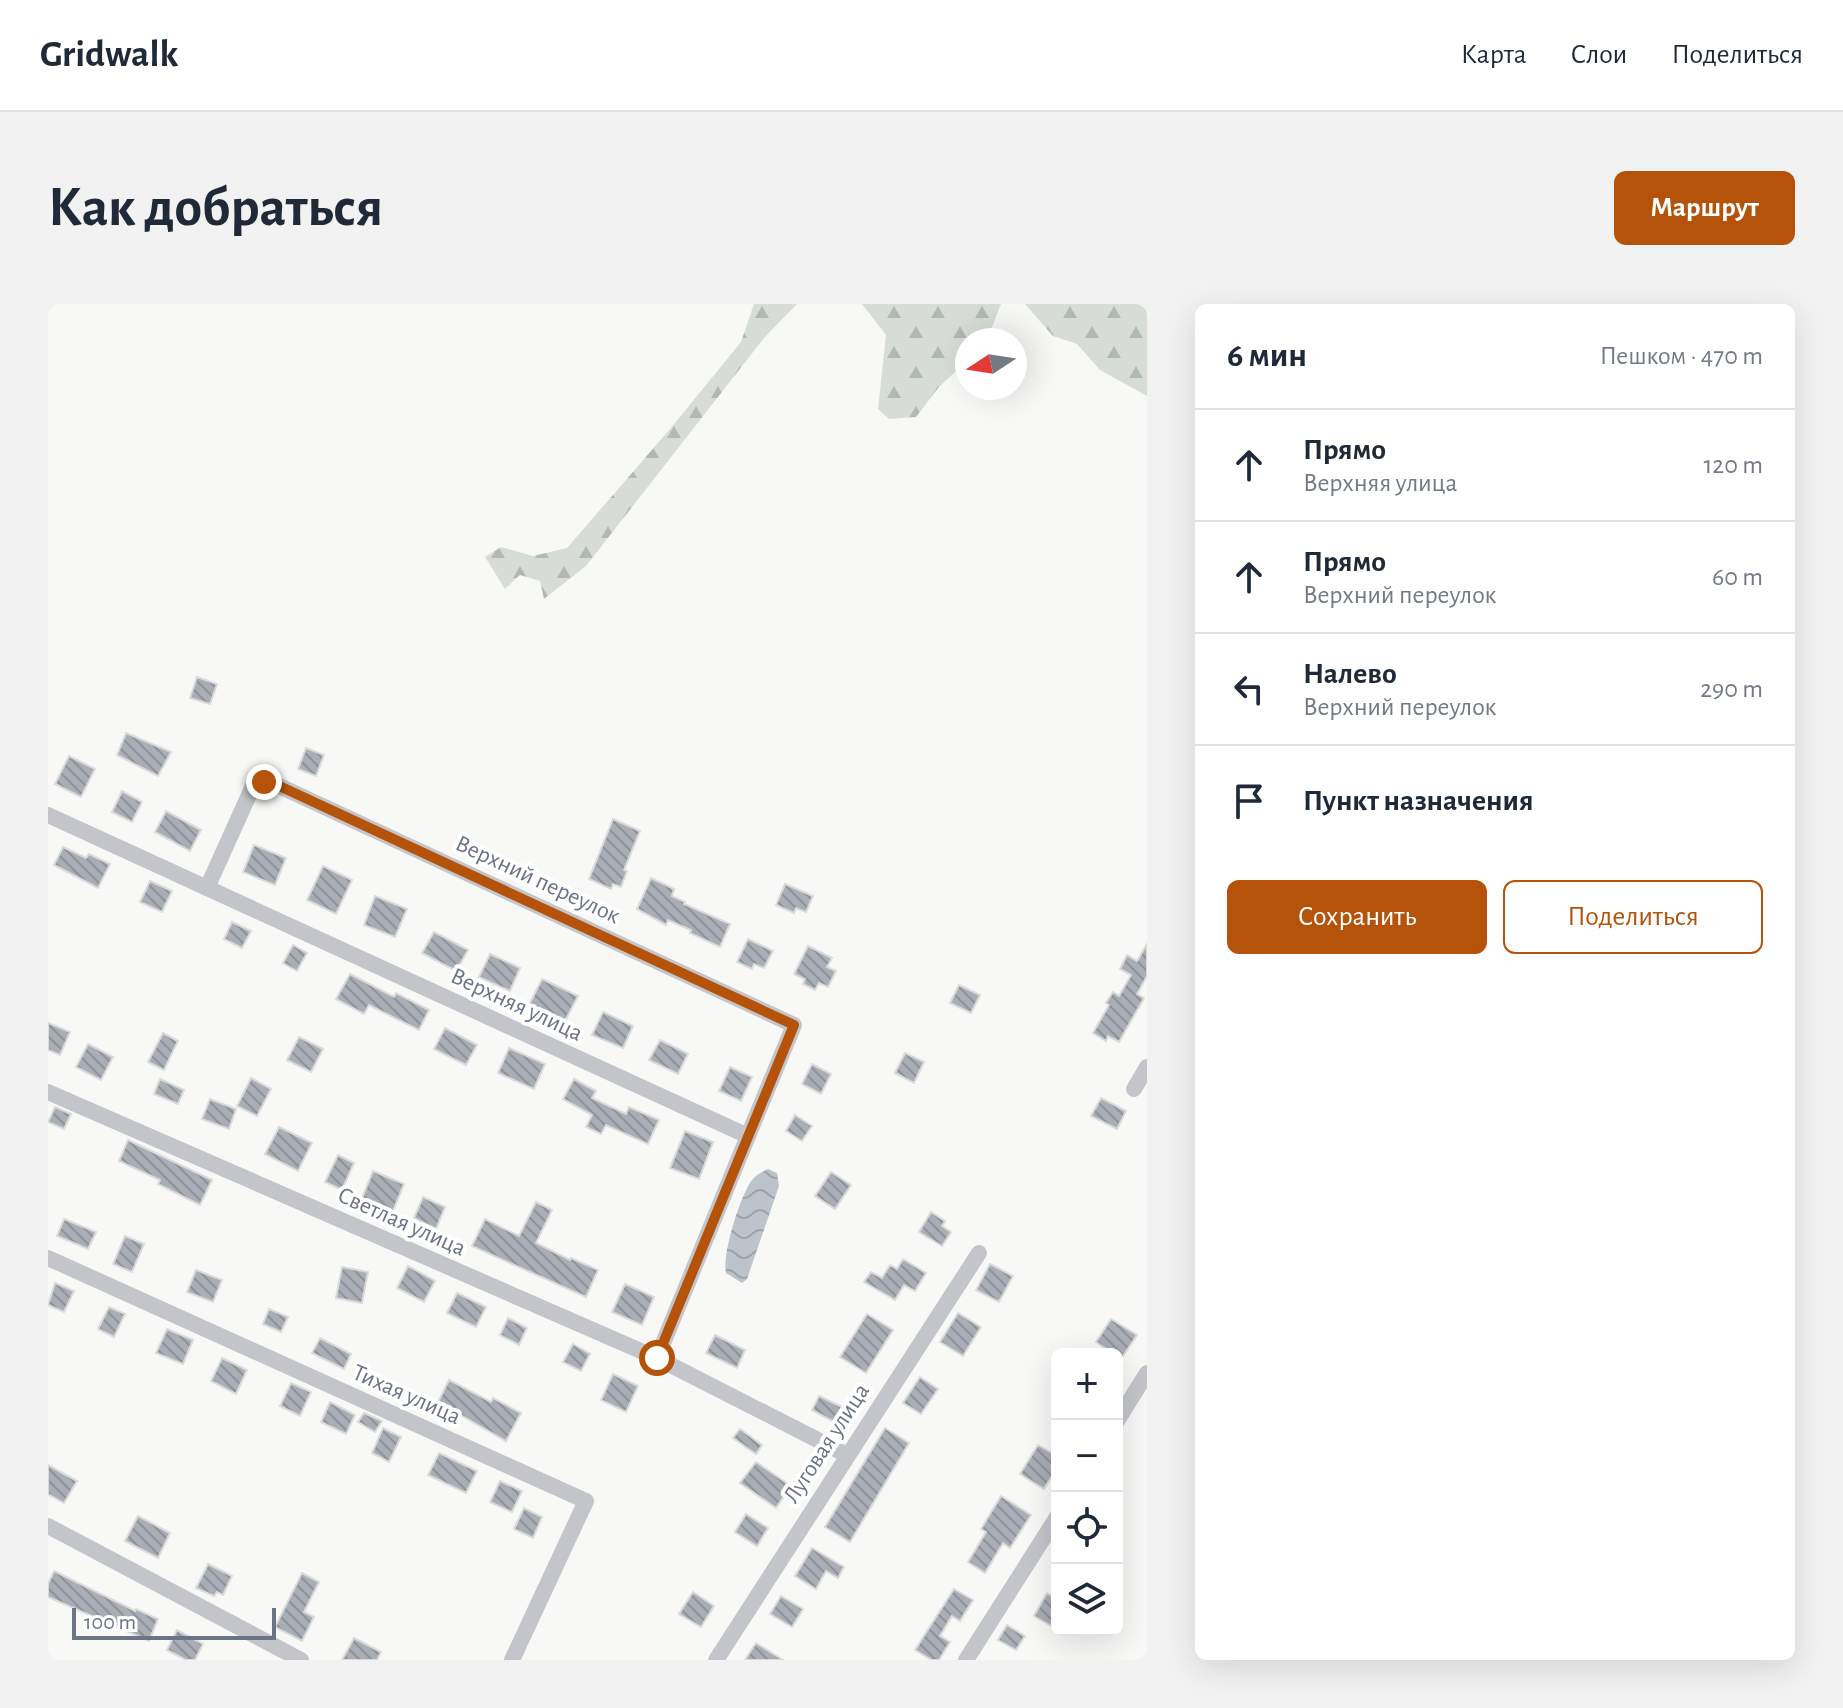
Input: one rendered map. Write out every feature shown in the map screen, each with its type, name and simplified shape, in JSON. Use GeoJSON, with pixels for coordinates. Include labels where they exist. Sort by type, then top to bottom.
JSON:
{"type":"FeatureCollection","features":[{"type":"Feature","properties":{"kind":"street","name":"Верхний переулок"},"geometry":{"type":"LineString","coordinates":[[207,888],[253,786],[264,782],[275,784],[794,1025],[748,1136]]}},
{"type":"Feature","properties":{"kind":"street","name":"Верхняя улица"},"geometry":{"type":"LineString","coordinates":[[48,815],[748,1136]]}},
{"type":"Feature","properties":{"kind":"street"},"geometry":{"type":"LineString","coordinates":[[1134,1089],[1147,1067]]}},
{"type":"Feature","properties":{"kind":"street","name":"Светлая улица"},"geometry":{"type":"LineString","coordinates":[[48,1092],[657,1358],[847,1455]]}},
{"type":"Feature","properties":{"kind":"street"},"geometry":{"type":"LineString","coordinates":[[657,1358],[748,1136]]}},
{"type":"Feature","properties":{"kind":"street","name":"Луговая улица"},"geometry":{"type":"LineString","coordinates":[[716,1660],[979,1253]]}},
{"type":"Feature","properties":{"kind":"street","name":"Тихая улица"},"geometry":{"type":"LineString","coordinates":[[48,1258],[586,1501],[512,1660]]}},
{"type":"Feature","properties":{"kind":"street"},"geometry":{"type":"LineString","coordinates":[[1118,1420],[1147,1373]]}},
{"type":"Feature","properties":{"kind":"street"},"geometry":{"type":"LineString","coordinates":[[48,1526],[301,1660]]}},
{"type":"Feature","properties":{"kind":"street"},"geometry":{"type":"LineString","coordinates":[[966,1660],[1051,1526]]}},
{"type":"Feature","properties":{"kind":"green space"},"geometry":{"type":"Polygon","coordinates":[[[754,304],[797,304],[764,338],[586,566],[544,599],[540,581],[520,575],[505,589],[485,557],[501,547],[533,556],[567,548],[741,342],[754,304]]]}},
{"type":"Feature","properties":{"kind":"green space"},"geometry":{"type":"Polygon","coordinates":[[[862,304],[1001,304],[992,328],[955,328],[955,372],[916,417],[889,419],[878,409],[886,335],[862,304]]]}},
{"type":"Feature","properties":{"kind":"green space"},"geometry":{"type":"Polygon","coordinates":[[[1025,304],[1147,304],[1147,396],[1100,370],[1077,344],[1053,336],[1025,304]]]}},
{"type":"Feature","properties":{"kind":"water"},"geometry":{"type":"Polygon","coordinates":[[[768,1169],[777,1173],[779,1186],[747,1279],[742,1283],[726,1273],[729,1239],[747,1188],[756,1176],[768,1169]]]}},
{"type":"Feature","properties":{"kind":"building"},"geometry":{"type":"Polygon","coordinates":[[[197,677],[217,684],[210,704],[190,698],[197,677]]]}},
{"type":"Feature","properties":{"kind":"building"},"geometry":{"type":"Polygon","coordinates":[[[126,733],[171,752],[158,776],[117,755],[126,733]]]}},
{"type":"Feature","properties":{"kind":"building"},"geometry":{"type":"Polygon","coordinates":[[[306,748],[324,755],[316,776],[298,769],[306,748]]]}},
{"type":"Feature","properties":{"kind":"building"},"geometry":{"type":"Polygon","coordinates":[[[69,756],[95,769],[81,797],[55,784],[69,756]]]}},
{"type":"Feature","properties":{"kind":"building"},"geometry":{"type":"Polygon","coordinates":[[[122,791],[142,802],[132,822],[112,812],[122,791]]]}},
{"type":"Feature","properties":{"kind":"building"},"geometry":{"type":"Polygon","coordinates":[[[166,811],[201,830],[190,851],[155,832],[166,811]]]}},
{"type":"Feature","properties":{"kind":"building"},"geometry":{"type":"Polygon","coordinates":[[[613,819],[640,831],[624,870],[627,871],[621,887],[613,884],[611,889],[589,879],[613,819]]]}},
{"type":"Feature","properties":{"kind":"building"},"geometry":{"type":"Polygon","coordinates":[[[254,845],[286,858],[275,885],[243,872],[254,845]]]}},
{"type":"Feature","properties":{"kind":"building"},"geometry":{"type":"Polygon","coordinates":[[[63,847],[86,858],[89,854],[110,864],[98,888],[54,865],[63,847]]]}},
{"type":"Feature","properties":{"kind":"building"},"geometry":{"type":"Polygon","coordinates":[[[323,866],[352,880],[336,914],[307,900],[323,866]]]}},
{"type":"Feature","properties":{"kind":"building"},"geometry":{"type":"Polygon","coordinates":[[[651,878],[674,889],[672,896],[684,904],[730,924],[720,947],[690,933],[691,930],[668,920],[666,925],[637,909],[651,878]]]}},
{"type":"Feature","properties":{"kind":"building"},"geometry":{"type":"Polygon","coordinates":[[[150,881],[172,891],[162,912],[140,902],[150,881]]]}},
{"type":"Feature","properties":{"kind":"building"},"geometry":{"type":"Polygon","coordinates":[[[785,884],[813,896],[806,912],[796,908],[794,913],[776,905],[785,884]]]}},
{"type":"Feature","properties":{"kind":"building"},"geometry":{"type":"Polygon","coordinates":[[[375,896],[407,909],[395,937],[364,925],[375,896]]]}},
{"type":"Feature","properties":{"kind":"building"},"geometry":{"type":"Polygon","coordinates":[[[232,922],[251,931],[242,948],[224,939],[232,922]]]}},
{"type":"Feature","properties":{"kind":"building"},"geometry":{"type":"Polygon","coordinates":[[[434,932],[468,950],[456,971],[422,953],[434,932]]]}},
{"type":"Feature","properties":{"kind":"building"},"geometry":{"type":"Polygon","coordinates":[[[748,939],[773,951],[764,968],[754,964],[752,969],[737,962],[748,939]]]}},
{"type":"Feature","properties":{"kind":"building"},"geometry":{"type":"Polygon","coordinates":[[[1147,944],[1147,976],[1137,994],[1144,998],[1119,1042],[1108,1036],[1106,1041],[1093,1033],[1113,992],[1119,996],[1131,975],[1120,969],[1127,955],[1137,961],[1147,944]]]}},
{"type":"Feature","properties":{"kind":"building"},"geometry":{"type":"Polygon","coordinates":[[[293,945],[307,953],[297,971],[283,963],[293,945]]]}},
{"type":"Feature","properties":{"kind":"building"},"geometry":{"type":"Polygon","coordinates":[[[808,946],[832,958],[827,967],[836,971],[828,987],[819,983],[815,990],[803,984],[805,979],[794,974],[808,946]]]}},
{"type":"Feature","properties":{"kind":"building"},"geometry":{"type":"Polygon","coordinates":[[[490,954],[520,968],[510,991],[479,977],[490,954]]]}},
{"type":"Feature","properties":{"kind":"building"},"geometry":{"type":"Polygon","coordinates":[[[350,974],[394,997],[396,993],[429,1010],[419,1030],[369,1005],[364,1014],[336,999],[350,974]]]}},
{"type":"Feature","properties":{"kind":"building"},"geometry":{"type":"Polygon","coordinates":[[[542,979],[578,996],[564,1023],[529,1005],[542,979]]]}},
{"type":"Feature","properties":{"kind":"building"},"geometry":{"type":"Polygon","coordinates":[[[959,985],[980,995],[971,1013],[950,1003],[959,985]]]}},
{"type":"Feature","properties":{"kind":"building"},"geometry":{"type":"Polygon","coordinates":[[[603,1012],[633,1026],[623,1048],[592,1035],[603,1012]]]}},
{"type":"Feature","properties":{"kind":"building"},"geometry":{"type":"Polygon","coordinates":[[[48,1023],[70,1032],[60,1055],[48,1050],[48,1023]]]}},
{"type":"Feature","properties":{"kind":"building"},"geometry":{"type":"Polygon","coordinates":[[[445,1028],[477,1045],[466,1065],[434,1049],[445,1028]]]}},
{"type":"Feature","properties":{"kind":"building"},"geometry":{"type":"Polygon","coordinates":[[[163,1033],[178,1041],[164,1070],[148,1062],[163,1033]]]}},
{"type":"Feature","properties":{"kind":"building"},"geometry":{"type":"Polygon","coordinates":[[[299,1037],[323,1049],[311,1072],[287,1060],[299,1037]]]}},
{"type":"Feature","properties":{"kind":"building"},"geometry":{"type":"Polygon","coordinates":[[[660,1040],[688,1054],[678,1074],[649,1060],[660,1040]]]}},
{"type":"Feature","properties":{"kind":"building"},"geometry":{"type":"Polygon","coordinates":[[[88,1044],[113,1057],[101,1080],[76,1067],[88,1044]]]}},
{"type":"Feature","properties":{"kind":"building"},"geometry":{"type":"Polygon","coordinates":[[[509,1048],[545,1064],[534,1089],[498,1073],[509,1048]]]}},
{"type":"Feature","properties":{"kind":"building"},"geometry":{"type":"Polygon","coordinates":[[[905,1053],[924,1062],[914,1083],[895,1073],[905,1053]]]}},
{"type":"Feature","properties":{"kind":"building"},"geometry":{"type":"Polygon","coordinates":[[[812,1064],[831,1074],[821,1094],[802,1084],[812,1064]]]}},
{"type":"Feature","properties":{"kind":"building"},"geometry":{"type":"Polygon","coordinates":[[[730,1067],[752,1077],[741,1101],[719,1091],[730,1067]]]}},
{"type":"Feature","properties":{"kind":"building"},"geometry":{"type":"Polygon","coordinates":[[[251,1078],[271,1089],[257,1116],[237,1106],[251,1078]]]}},
{"type":"Feature","properties":{"kind":"building"},"geometry":{"type":"Polygon","coordinates":[[[160,1079],[184,1090],[178,1104],[154,1094],[160,1079]]]}},
{"type":"Feature","properties":{"kind":"building"},"geometry":{"type":"Polygon","coordinates":[[[574,1079],[596,1091],[592,1098],[626,1114],[629,1107],[659,1120],[648,1144],[606,1125],[601,1134],[586,1127],[592,1115],[563,1099],[574,1079]]]}},
{"type":"Feature","properties":{"kind":"building"},"geometry":{"type":"Polygon","coordinates":[[[1101,1098],[1126,1111],[1117,1129],[1091,1116],[1101,1098]]]}},
{"type":"Feature","properties":{"kind":"building"},"geometry":{"type":"Polygon","coordinates":[[[210,1099],[236,1109],[229,1129],[202,1119],[210,1099]]]}},
{"type":"Feature","properties":{"kind":"building"},"geometry":{"type":"Polygon","coordinates":[[[55,1107],[71,1114],[64,1129],[48,1122],[55,1107]]]}},
{"type":"Feature","properties":{"kind":"building"},"geometry":{"type":"Polygon","coordinates":[[[795,1115],[812,1126],[802,1141],[786,1131],[795,1115]]]}},
{"type":"Feature","properties":{"kind":"building"},"geometry":{"type":"Polygon","coordinates":[[[279,1127],[312,1143],[298,1171],[265,1154],[279,1127]]]}},
{"type":"Feature","properties":{"kind":"building"},"geometry":{"type":"Polygon","coordinates":[[[685,1131],[713,1142],[699,1179],[670,1168],[685,1131]]]}},
{"type":"Feature","properties":{"kind":"building"},"geometry":{"type":"Polygon","coordinates":[[[128,1140],[212,1180],[200,1205],[158,1184],[160,1180],[119,1161],[128,1140]]]}},
{"type":"Feature","properties":{"kind":"building"},"geometry":{"type":"Polygon","coordinates":[[[338,1155],[354,1163],[342,1190],[325,1182],[338,1155]]]}},
{"type":"Feature","properties":{"kind":"building"},"geometry":{"type":"Polygon","coordinates":[[[373,1171],[404,1184],[393,1211],[362,1198],[373,1171]]]}},
{"type":"Feature","properties":{"kind":"building"},"geometry":{"type":"Polygon","coordinates":[[[831,1172],[851,1185],[835,1209],[815,1196],[831,1172]]]}},
{"type":"Feature","properties":{"kind":"building"},"geometry":{"type":"Polygon","coordinates":[[[423,1197],[445,1207],[436,1229],[414,1218],[423,1197]]]}},
{"type":"Feature","properties":{"kind":"building"},"geometry":{"type":"Polygon","coordinates":[[[536,1202],[552,1210],[536,1243],[598,1270],[586,1297],[472,1246],[485,1219],[519,1236],[536,1202]]]}},
{"type":"Feature","properties":{"kind":"building"},"geometry":{"type":"Polygon","coordinates":[[[931,1212],[945,1221],[942,1226],[951,1232],[942,1246],[919,1232],[931,1212]]]}},
{"type":"Feature","properties":{"kind":"building"},"geometry":{"type":"Polygon","coordinates":[[[64,1219],[96,1232],[88,1249],[57,1236],[64,1219]]]}},
{"type":"Feature","properties":{"kind":"building"},"geometry":{"type":"Polygon","coordinates":[[[125,1236],[144,1244],[132,1272],[113,1264],[125,1236]]]}},
{"type":"Feature","properties":{"kind":"building"},"geometry":{"type":"Polygon","coordinates":[[[903,1259],[926,1273],[915,1291],[904,1285],[895,1300],[864,1282],[871,1272],[882,1278],[890,1265],[897,1269],[903,1259]]]}},
{"type":"Feature","properties":{"kind":"building"},"geometry":{"type":"Polygon","coordinates":[[[990,1264],[1013,1276],[999,1302],[976,1290],[990,1264]]]}},
{"type":"Feature","properties":{"kind":"building"},"geometry":{"type":"Polygon","coordinates":[[[408,1266],[435,1281],[424,1302],[397,1288],[408,1266]]]}},
{"type":"Feature","properties":{"kind":"building"},"geometry":{"type":"Polygon","coordinates":[[[342,1267],[368,1272],[362,1303],[336,1298],[342,1267]]]}},
{"type":"Feature","properties":{"kind":"building"},"geometry":{"type":"Polygon","coordinates":[[[196,1270],[222,1280],[213,1302],[187,1292],[196,1270]]]}},
{"type":"Feature","properties":{"kind":"building"},"geometry":{"type":"Polygon","coordinates":[[[55,1283],[74,1291],[64,1312],[48,1305],[55,1283]]]}},
{"type":"Feature","properties":{"kind":"building"},"geometry":{"type":"Polygon","coordinates":[[[625,1284],[654,1297],[642,1325],[612,1312],[625,1284]]]}},
{"type":"Feature","properties":{"kind":"building"},"geometry":{"type":"Polygon","coordinates":[[[457,1293],[486,1307],[476,1327],[447,1313],[457,1293]]]}},
{"type":"Feature","properties":{"kind":"building"},"geometry":{"type":"Polygon","coordinates":[[[109,1307],[125,1314],[114,1337],[98,1329],[109,1307]]]}},
{"type":"Feature","properties":{"kind":"building"},"geometry":{"type":"Polygon","coordinates":[[[269,1309],[288,1317],[281,1332],[263,1324],[269,1309]]]}},
{"type":"Feature","properties":{"kind":"building"},"geometry":{"type":"Polygon","coordinates":[[[958,1313],[981,1327],[963,1356],[940,1342],[958,1313]]]}},
{"type":"Feature","properties":{"kind":"building"},"geometry":{"type":"Polygon","coordinates":[[[867,1314],[893,1330],[866,1373],[840,1357],[867,1314]]]}},
{"type":"Feature","properties":{"kind":"building"},"geometry":{"type":"Polygon","coordinates":[[[508,1318],[527,1328],[519,1345],[500,1335],[508,1318]]]}},
{"type":"Feature","properties":{"kind":"building"},"geometry":{"type":"Polygon","coordinates":[[[1111,1319],[1137,1335],[1123,1356],[1123,1348],[1105,1348],[1096,1342],[1111,1319]]]}},
{"type":"Feature","properties":{"kind":"building"},"geometry":{"type":"Polygon","coordinates":[[[167,1329],[193,1340],[183,1364],[156,1353],[167,1329]]]}},
{"type":"Feature","properties":{"kind":"building"},"geometry":{"type":"Polygon","coordinates":[[[715,1335],[745,1350],[737,1368],[706,1353],[715,1335]]]}},
{"type":"Feature","properties":{"kind":"building"},"geometry":{"type":"Polygon","coordinates":[[[320,1338],[351,1354],[344,1369],[312,1353],[320,1338]]]}},
{"type":"Feature","properties":{"kind":"building"},"geometry":{"type":"Polygon","coordinates":[[[573,1344],[590,1354],[581,1371],[563,1362],[573,1344]]]}},
{"type":"Feature","properties":{"kind":"building"},"geometry":{"type":"Polygon","coordinates":[[[222,1358],[247,1370],[236,1394],[211,1381],[222,1358]]]}},
{"type":"Feature","properties":{"kind":"building"},"geometry":{"type":"Polygon","coordinates":[[[613,1374],[638,1386],[626,1412],[601,1400],[613,1374]]]}},
{"type":"Feature","properties":{"kind":"building"},"geometry":{"type":"Polygon","coordinates":[[[920,1377],[938,1389],[921,1414],[903,1403],[920,1377]]]}},
{"type":"Feature","properties":{"kind":"building"},"geometry":{"type":"Polygon","coordinates":[[[449,1380],[491,1402],[493,1398],[521,1413],[506,1441],[438,1402],[449,1380]]]}},
{"type":"Feature","properties":{"kind":"building"},"geometry":{"type":"Polygon","coordinates":[[[291,1383],[311,1392],[300,1416],[280,1406],[291,1383]]]}},
{"type":"Feature","properties":{"kind":"building"},"geometry":{"type":"Polygon","coordinates":[[[819,1396],[842,1407],[834,1422],[812,1410],[819,1396]]]}},
{"type":"Feature","properties":{"kind":"building"},"geometry":{"type":"Polygon","coordinates":[[[330,1402],[355,1415],[346,1434],[321,1422],[330,1402]]]}},
{"type":"Feature","properties":{"kind":"building"},"geometry":{"type":"Polygon","coordinates":[[[364,1413],[382,1421],[375,1432],[358,1422],[364,1413]]]}},
{"type":"Feature","properties":{"kind":"building"},"geometry":{"type":"Polygon","coordinates":[[[383,1428],[401,1437],[389,1462],[372,1453],[383,1428]]]}},
{"type":"Feature","properties":{"kind":"building"},"geometry":{"type":"Polygon","coordinates":[[[885,1428],[909,1443],[850,1542],[825,1527],[885,1428]]]}},
{"type":"Feature","properties":{"kind":"building"},"geometry":{"type":"Polygon","coordinates":[[[740,1429],[762,1445],[756,1454],[733,1438],[740,1429]]]}},
{"type":"Feature","properties":{"kind":"building"},"geometry":{"type":"Polygon","coordinates":[[[1038,1445],[1051,1453],[1051,1478],[1044,1489],[1020,1474],[1038,1445]]]}},
{"type":"Feature","properties":{"kind":"building"},"geometry":{"type":"Polygon","coordinates":[[[439,1453],[477,1471],[466,1493],[428,1475],[439,1453]]]}},
{"type":"Feature","properties":{"kind":"building"},"geometry":{"type":"Polygon","coordinates":[[[756,1462],[791,1486],[776,1508],[740,1483],[756,1462]]]}},
{"type":"Feature","properties":{"kind":"building"},"geometry":{"type":"Polygon","coordinates":[[[48,1465],[77,1481],[64,1503],[48,1494],[48,1465]]]}},
{"type":"Feature","properties":{"kind":"building"},"geometry":{"type":"Polygon","coordinates":[[[500,1481],[522,1491],[512,1512],[490,1502],[500,1481]]]}},
{"type":"Feature","properties":{"kind":"building"},"geometry":{"type":"Polygon","coordinates":[[[1001,1496],[1031,1515],[1010,1548],[1003,1543],[985,1573],[968,1562],[986,1532],[981,1529],[1001,1496]]]}},
{"type":"Feature","properties":{"kind":"building"},"geometry":{"type":"Polygon","coordinates":[[[524,1508],[542,1517],[533,1538],[514,1529],[524,1508]]]}},
{"type":"Feature","properties":{"kind":"building"},"geometry":{"type":"Polygon","coordinates":[[[746,1514],[768,1528],[757,1546],[735,1532],[746,1514]]]}},
{"type":"Feature","properties":{"kind":"building"},"geometry":{"type":"Polygon","coordinates":[[[138,1516],[170,1533],[158,1558],[125,1541],[138,1516]]]}},
{"type":"Feature","properties":{"kind":"building"},"geometry":{"type":"Polygon","coordinates":[[[812,1548],[844,1567],[838,1578],[826,1571],[816,1589],[795,1576],[812,1548]]]}},
{"type":"Feature","properties":{"kind":"building"},"geometry":{"type":"Polygon","coordinates":[[[208,1564],[232,1576],[223,1595],[217,1592],[214,1596],[196,1588],[208,1564]]]}},
{"type":"Feature","properties":{"kind":"building"},"geometry":{"type":"Polygon","coordinates":[[[54,1571],[158,1619],[149,1641],[48,1597],[48,1584],[54,1571]]]}},
{"type":"Feature","properties":{"kind":"building"},"geometry":{"type":"Polygon","coordinates":[[[302,1573],[319,1582],[304,1612],[314,1617],[302,1641],[275,1627],[302,1573]]]}},
{"type":"Feature","properties":{"kind":"building"},"geometry":{"type":"Polygon","coordinates":[[[954,1589],[973,1600],[960,1621],[952,1616],[940,1636],[950,1642],[939,1660],[932,1660],[915,1650],[954,1589]]]}},
{"type":"Feature","properties":{"kind":"building"},"geometry":{"type":"Polygon","coordinates":[[[693,1592],[714,1606],[701,1627],[679,1614],[693,1592]]]}},
{"type":"Feature","properties":{"kind":"building"},"geometry":{"type":"Polygon","coordinates":[[[1047,1593],[1051,1595],[1051,1626],[1034,1616],[1047,1593]]]}},
{"type":"Feature","properties":{"kind":"building"},"geometry":{"type":"Polygon","coordinates":[[[781,1596],[803,1609],[792,1627],[770,1614],[781,1596]]]}},
{"type":"Feature","properties":{"kind":"building"},"geometry":{"type":"Polygon","coordinates":[[[1007,1625],[1025,1636],[1016,1650],[998,1640],[1007,1625]]]}},
{"type":"Feature","properties":{"kind":"building"},"geometry":{"type":"Polygon","coordinates":[[[177,1630],[203,1644],[195,1660],[186,1660],[167,1650],[177,1630]]]}},
{"type":"Feature","properties":{"kind":"building"},"geometry":{"type":"Polygon","coordinates":[[[354,1638],[381,1652],[377,1660],[342,1660],[354,1638]]]}},
{"type":"Feature","properties":{"kind":"building"},"geometry":{"type":"Polygon","coordinates":[[[756,1643],[783,1660],[745,1660],[756,1643]]]}},
{"type":"Feature","properties":{"kind":"route"},"geometry":{"type":"LineString","coordinates":[[264,782],[275,784],[794,1025],[657,1358]]}}]}
